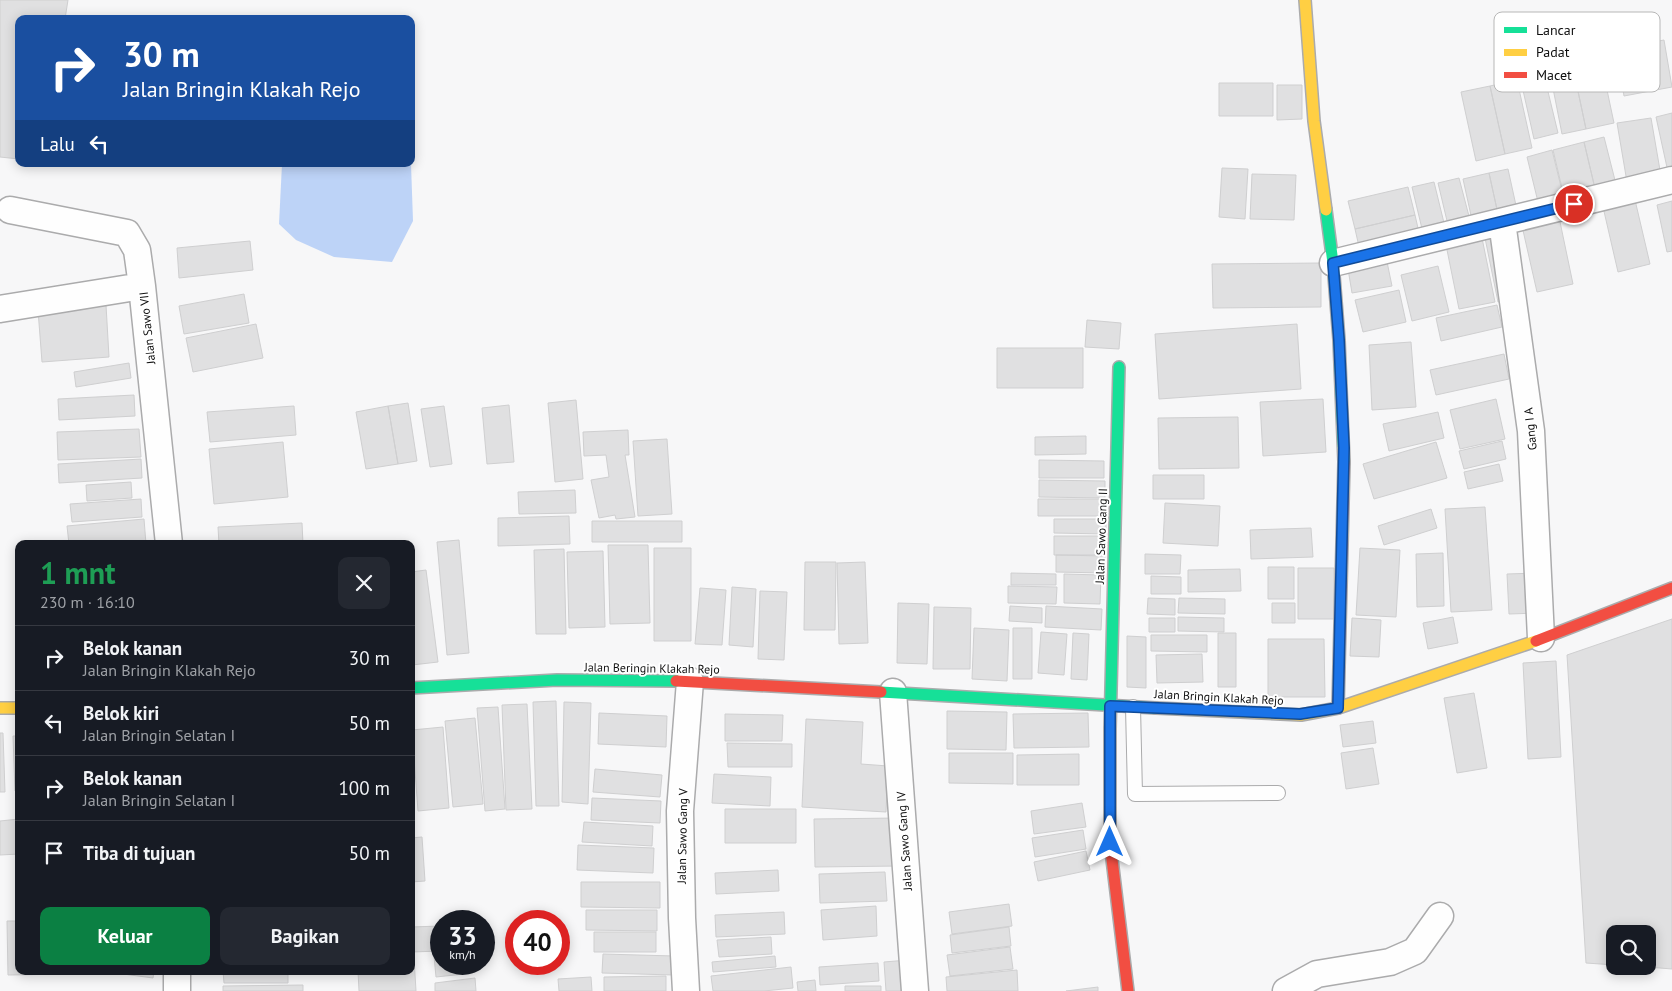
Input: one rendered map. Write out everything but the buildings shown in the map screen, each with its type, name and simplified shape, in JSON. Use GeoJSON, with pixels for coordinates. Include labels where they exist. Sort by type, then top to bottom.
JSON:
{"type":"FeatureCollection","features":[{"type":"Feature","properties":{"kind":"street"},"geometry":{"type":"LineString","coordinates":[[1305,0],[1314,121],[1333,263],[1339,340],[1344,448],[1338,708]]}},
{"type":"Feature","properties":{"kind":"street"},"geometry":{"type":"LineString","coordinates":[[1333,263],[1672,180]]}},
{"type":"Feature","properties":{"kind":"street","name":"Jalan Sawo VII"},"geometry":{"type":"LineString","coordinates":[[10,210],[126,233],[137,250],[169,540]]}},
{"type":"Feature","properties":{"kind":"street","name":"Gang I A"},"geometry":{"type":"LineString","coordinates":[[1502,222],[1531,432],[1541,638]]}},
{"type":"Feature","properties":{"kind":"street"},"geometry":{"type":"LineString","coordinates":[[0,309],[142,286]]}},
{"type":"Feature","properties":{"kind":"street","name":"Jalan Sawo Gang II"},"geometry":{"type":"LineString","coordinates":[[1119,367],[1110,706],[1110,842],[1128,991]]}},
{"type":"Feature","properties":{"kind":"street","name":"Jalan Bringin Klakah Rejo"},"geometry":{"type":"LineString","coordinates":[[893,692],[1110,706],[1300,714],[1338,708],[1510,651],[1672,588]]}},
{"type":"Feature","properties":{"kind":"street","name":"Jalan Beringin Klakah Rejo"},"geometry":{"type":"LineString","coordinates":[[415,688],[557,680],[690,681],[893,692]]}},
{"type":"Feature","properties":{"kind":"street","name":"Jalan Sawo Gang V"},"geometry":{"type":"LineString","coordinates":[[686,991],[682,918],[680,811],[690,681]]}},
{"type":"Feature","properties":{"kind":"street","name":"Jalan Sawo Gang IV"},"geometry":{"type":"LineString","coordinates":[[893,692],[915,991]]}},
{"type":"Feature","properties":{"kind":"street"},"geometry":{"type":"LineString","coordinates":[[0,708],[15,708]]}},
{"type":"Feature","properties":{"kind":"street"},"geometry":{"type":"LineString","coordinates":[[1286,991],[1317,974],[1390,962],[1415,951],[1440,916]]}},
{"type":"Feature","properties":{"kind":"street"},"geometry":{"type":"LineString","coordinates":[[177,975],[177,991]]}},
{"type":"Feature","properties":{"kind":"lane"},"geometry":{"type":"LineString","coordinates":[[1133,706],[1135,794],[1278,793]]}},
{"type":"Feature","properties":{"kind":"water"},"geometry":{"type":"Polygon","coordinates":[[[282,167],[411,167],[413,221],[392,262],[334,257],[296,240],[279,224],[282,167]]]}},
{"type":"Feature","properties":{"kind":"traffic: fast"},"geometry":{"type":"LineString","coordinates":[[1326,210],[1333,263],[1339,340],[1344,462]]}},
{"type":"Feature","properties":{"kind":"traffic: fast"},"geometry":{"type":"LineString","coordinates":[[1110,729],[1119,367]]}},
{"type":"Feature","properties":{"kind":"traffic: fast"},"geometry":{"type":"LineString","coordinates":[[415,688],[557,680],[676,681]]}},
{"type":"Feature","properties":{"kind":"traffic: fast"},"geometry":{"type":"LineString","coordinates":[[881,692],[1156,708]]}},
{"type":"Feature","properties":{"kind":"traffic: slow"},"geometry":{"type":"LineString","coordinates":[[1305,0],[1314,121],[1326,210]]}},
{"type":"Feature","properties":{"kind":"traffic: slow"},"geometry":{"type":"LineString","coordinates":[[1156,708],[1301,715],[1338,708],[1536,641]]}},
{"type":"Feature","properties":{"kind":"traffic: slow"},"geometry":{"type":"LineString","coordinates":[[0,708],[15,708]]}},
{"type":"Feature","properties":{"kind":"traffic: jam"},"geometry":{"type":"LineString","coordinates":[[1338,708],[1344,462]]}},
{"type":"Feature","properties":{"kind":"traffic: jam"},"geometry":{"type":"LineString","coordinates":[[1536,641],[1672,588]]}},
{"type":"Feature","properties":{"kind":"traffic: jam"},"geometry":{"type":"LineString","coordinates":[[676,681],[881,692]]}},
{"type":"Feature","properties":{"kind":"traffic: jam"},"geometry":{"type":"LineString","coordinates":[[1110,729],[1110,843],[1128,991]]}},
{"type":"Feature","properties":{"kind":"route"},"geometry":{"type":"LineString","coordinates":[[1110,842],[1110,706],[1300,714],[1338,708],[1344,448],[1333,263],[1574,204]]}}]}
